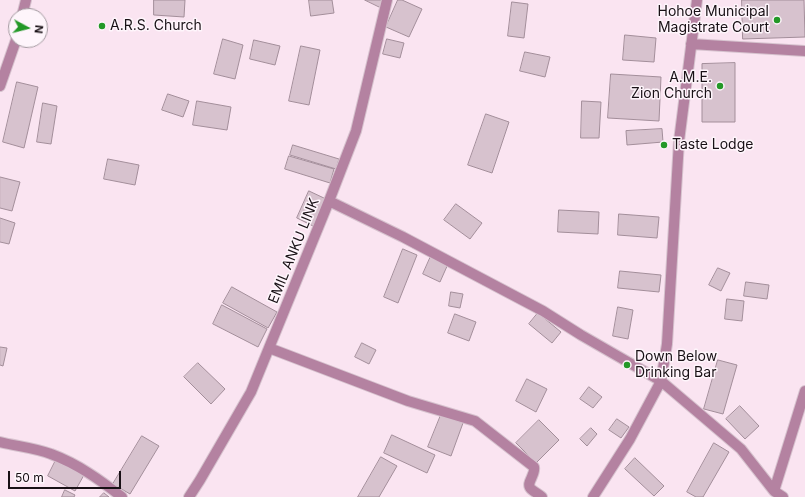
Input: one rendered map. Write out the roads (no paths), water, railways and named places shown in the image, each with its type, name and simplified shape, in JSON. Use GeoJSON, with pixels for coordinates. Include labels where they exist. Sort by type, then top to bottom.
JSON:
{"type":"FeatureCollection","features":[{"type":"Feature","properties":{"kind":"street","name":"EMIL ANKU LINK"},"geometry":{"type":"LineString","coordinates":[[188,497],[200,480],[251,392],[329,201],[356,130],[388,0]]}},
{"type":"Feature","properties":{"kind":"street"},"geometry":{"type":"LineString","coordinates":[[593,497],[630,439],[661,380],[667,344],[679,141],[697,0]]}},
{"type":"Feature","properties":{"kind":"street"},"geometry":{"type":"LineString","coordinates":[[691,44],[805,51]]}},
{"type":"Feature","properties":{"kind":"street"},"geometry":{"type":"LineString","coordinates":[[0,86],[13,48]]}},
{"type":"Feature","properties":{"kind":"street"},"geometry":{"type":"LineString","coordinates":[[329,201],[403,237],[542,311],[661,380],[741,449],[778,494]]}},
{"type":"Feature","properties":{"kind":"street"},"geometry":{"type":"LineString","coordinates":[[269,348],[408,401],[475,421],[534,467],[534,474],[529,486],[542,497]]}},
{"type":"Feature","properties":{"kind":"street"},"geometry":{"type":"LineString","coordinates":[[778,494],[805,390]]}},
{"type":"Feature","properties":{"kind":"street"},"geometry":{"type":"LineString","coordinates":[[0,442],[50,453],[93,475],[122,497]]}},
{"type":"Feature","properties":{"kind":"place","name":"Hohoe Municipal Magistrate Court"},"geometry":{"type":"Point","coordinates":[777,20]}},
{"type":"Feature","properties":{"kind":"place","name":"A.R.S. Church"},"geometry":{"type":"Point","coordinates":[102,26]}},
{"type":"Feature","properties":{"kind":"place","name":"A.M.E. Zion Church"},"geometry":{"type":"Point","coordinates":[720,86]}},
{"type":"Feature","properties":{"kind":"place","name":"Taste Lodge"},"geometry":{"type":"Point","coordinates":[664,145]}},
{"type":"Feature","properties":{"kind":"place","name":"Down Below Drinking Bar"},"geometry":{"type":"Point","coordinates":[627,365]}}]}
